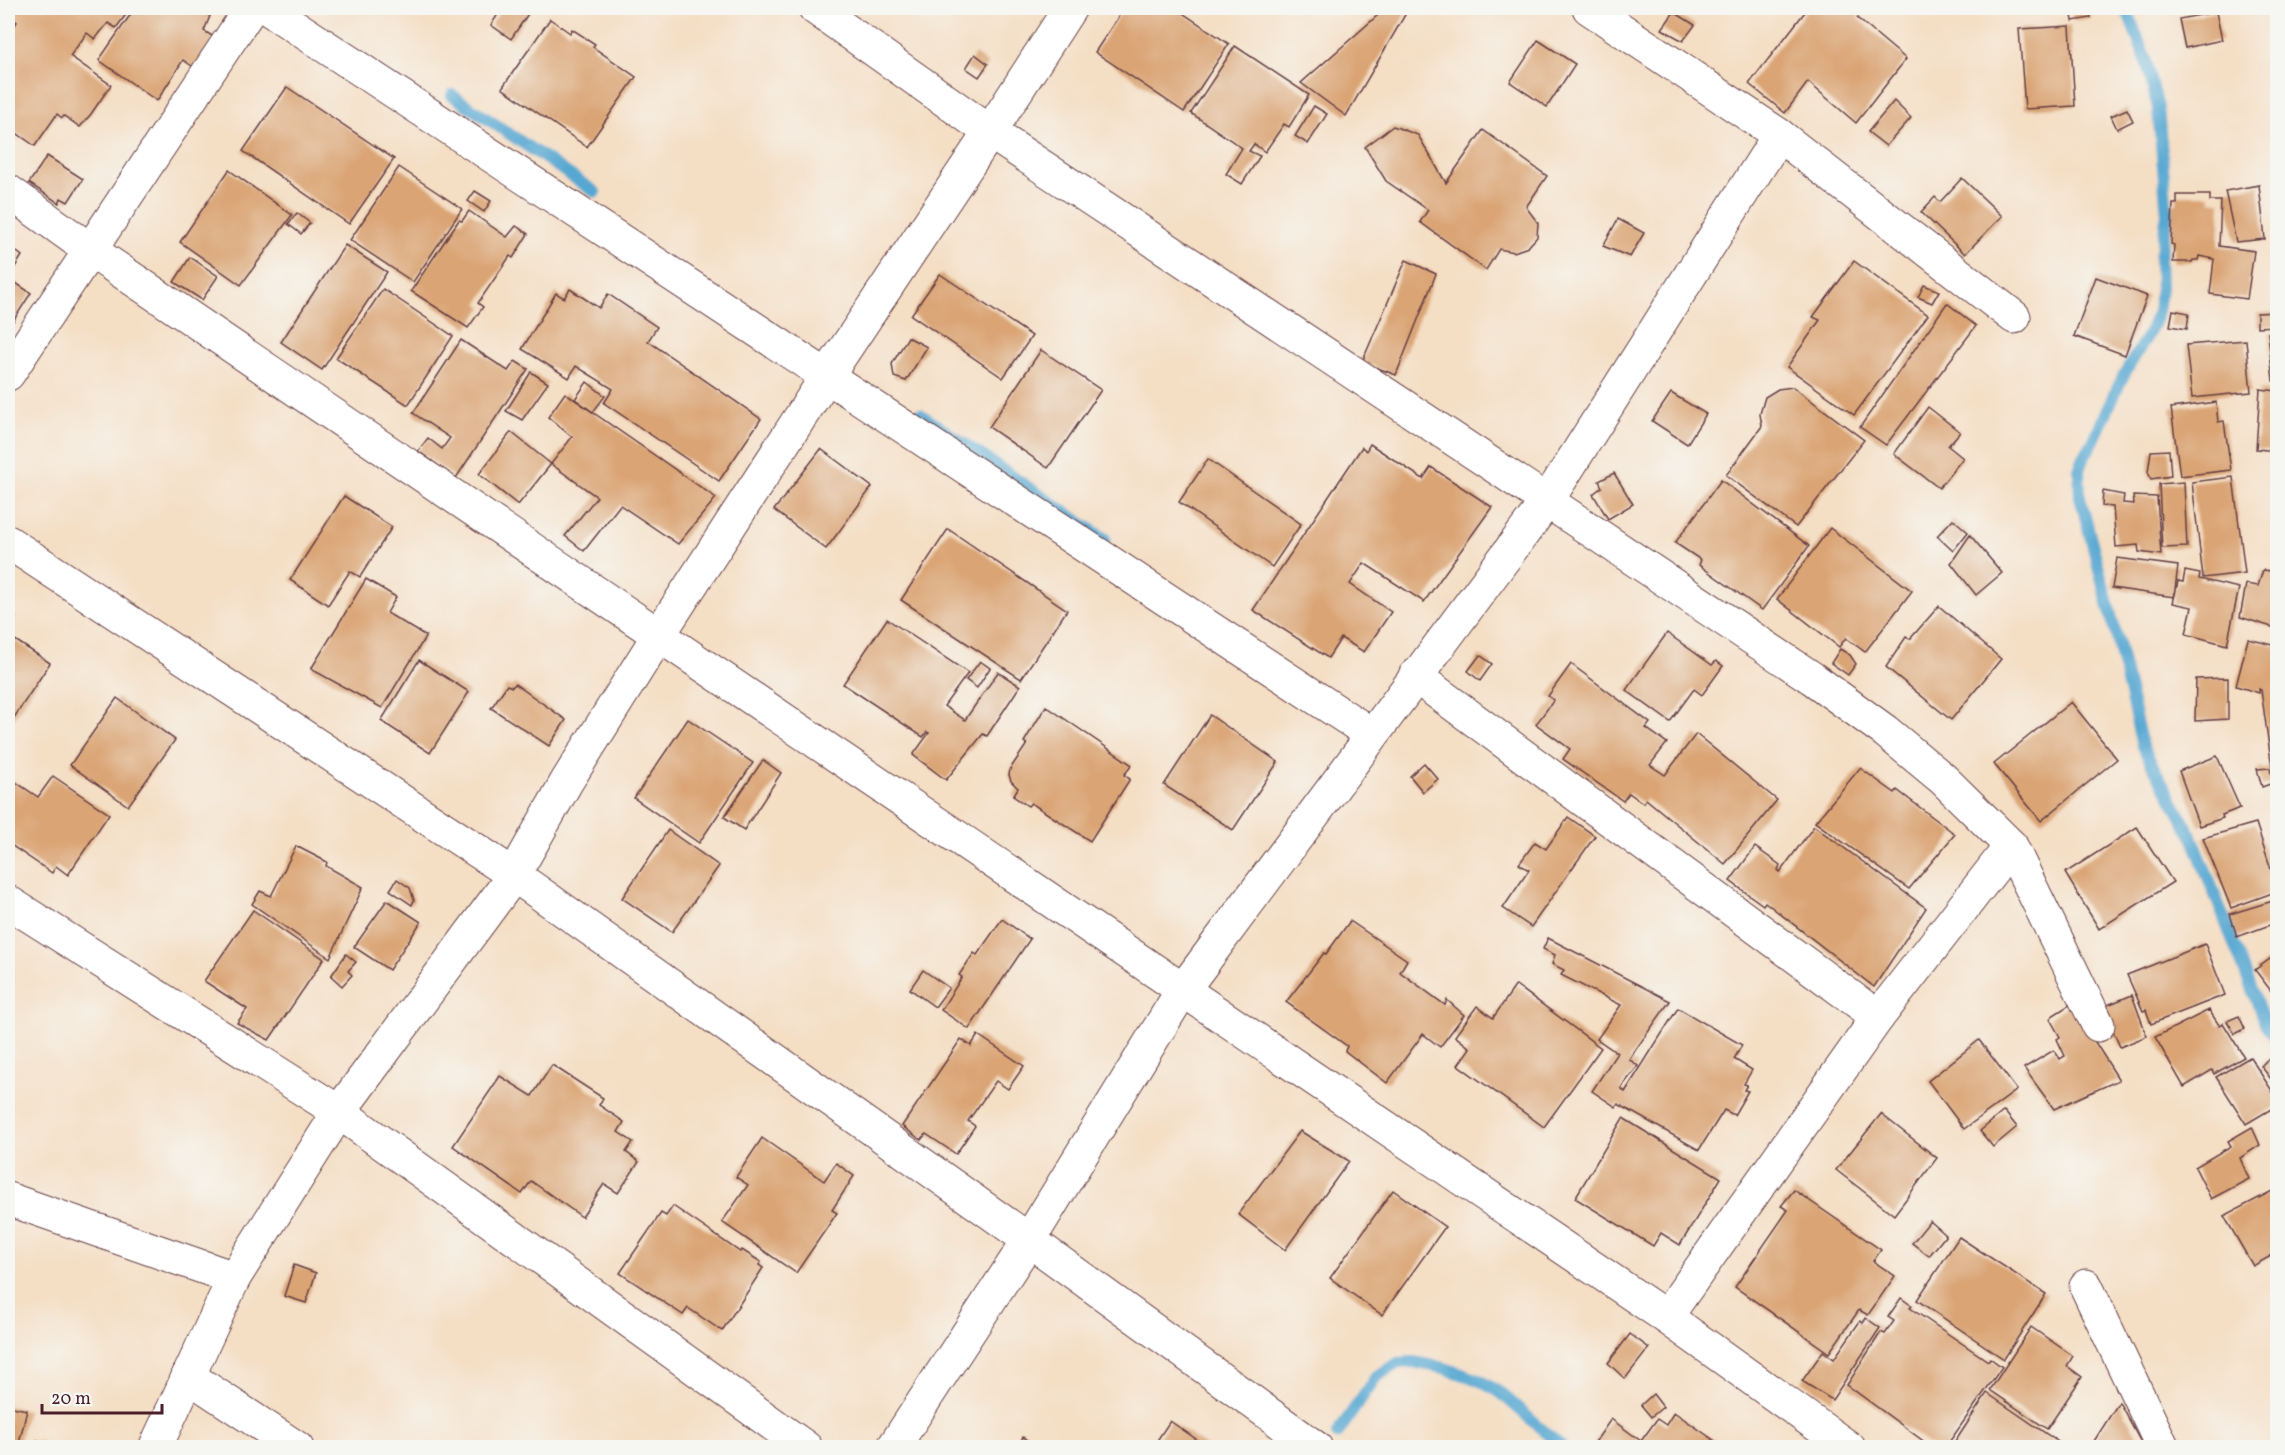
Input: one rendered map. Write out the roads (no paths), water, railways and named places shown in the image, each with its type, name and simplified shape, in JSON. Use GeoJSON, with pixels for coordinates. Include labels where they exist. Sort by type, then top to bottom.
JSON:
{"type":"FeatureCollection","features":[{"type":"Feature","properties":{"kind":"street"},"geometry":{"type":"LineString","coordinates":[[8,374],[251,8]]}},
{"type":"Feature","properties":{"kind":"street"},"geometry":{"type":"LineString","coordinates":[[267,8],[1371,734]]}},
{"type":"Feature","properties":{"kind":"street"},"geometry":{"type":"LineString","coordinates":[[815,8],[990,132],[1812,678],[1885,731],[1943,779],[2010,846],[2098,1025]]}},
{"type":"Feature","properties":{"kind":"street"},"geometry":{"type":"LineString","coordinates":[[155,1448],[234,1278],[339,1112],[514,875],[567,781],[658,636],[1070,8]]}},
{"type":"Feature","properties":{"kind":"street"},"geometry":{"type":"LineString","coordinates":[[1590,8],[1779,135],[2014,317]]}},
{"type":"Feature","properties":{"kind":"street"},"geometry":{"type":"LineString","coordinates":[[893,1448],[1029,1240],[1182,991],[1371,734],[1547,501],[1779,135]]}},
{"type":"Feature","properties":{"kind":"street"},"geometry":{"type":"LineString","coordinates":[[8,191],[90,250],[658,636],[1666,1317],[1849,1448]]}},
{"type":"Feature","properties":{"kind":"street"},"geometry":{"type":"LineString","coordinates":[[8,542],[514,875],[1029,1240],[1316,1448]]}},
{"type":"Feature","properties":{"kind":"street"},"geometry":{"type":"LineString","coordinates":[[1415,676],[1878,1017]]}},
{"type":"Feature","properties":{"kind":"street"},"geometry":{"type":"LineString","coordinates":[[1666,1317],[1878,1017],[2010,846]]}},
{"type":"Feature","properties":{"kind":"street"},"geometry":{"type":"LineString","coordinates":[[8,902],[339,1112],[806,1448]]}},
{"type":"Feature","properties":{"kind":"street"},"geometry":{"type":"LineString","coordinates":[[8,1199],[234,1278]]}},
{"type":"Feature","properties":{"kind":"street"},"geometry":{"type":"LineString","coordinates":[[2086,1286],[2163,1448]]}},
{"type":"Feature","properties":{"kind":"street"},"geometry":{"type":"LineString","coordinates":[[188,1376],[297,1448]]}},
{"type":"Feature","properties":{"kind":"waterway"},"geometry":{"type":"LineString","coordinates":[[2126,8],[2146,60],[2158,108],[2167,215],[2160,258],[2161,287],[2158,312],[2148,335],[2123,376],[2083,459],[2079,470],[2080,497],[2117,638],[2142,746],[2192,836],[2266,1026],[2278,1042]]}},
{"type":"Feature","properties":{"kind":"waterway"},"geometry":{"type":"LineString","coordinates":[[452,95],[595,192]]}},
{"type":"Feature","properties":{"kind":"waterway"},"geometry":{"type":"LineString","coordinates":[[920,414],[1105,539]]}},
{"type":"Feature","properties":{"kind":"waterway"},"geometry":{"type":"LineString","coordinates":[[1337,1434],[1376,1377],[1398,1363],[1413,1362],[1444,1368],[1479,1380],[1502,1394],[1563,1448]]}}]}
